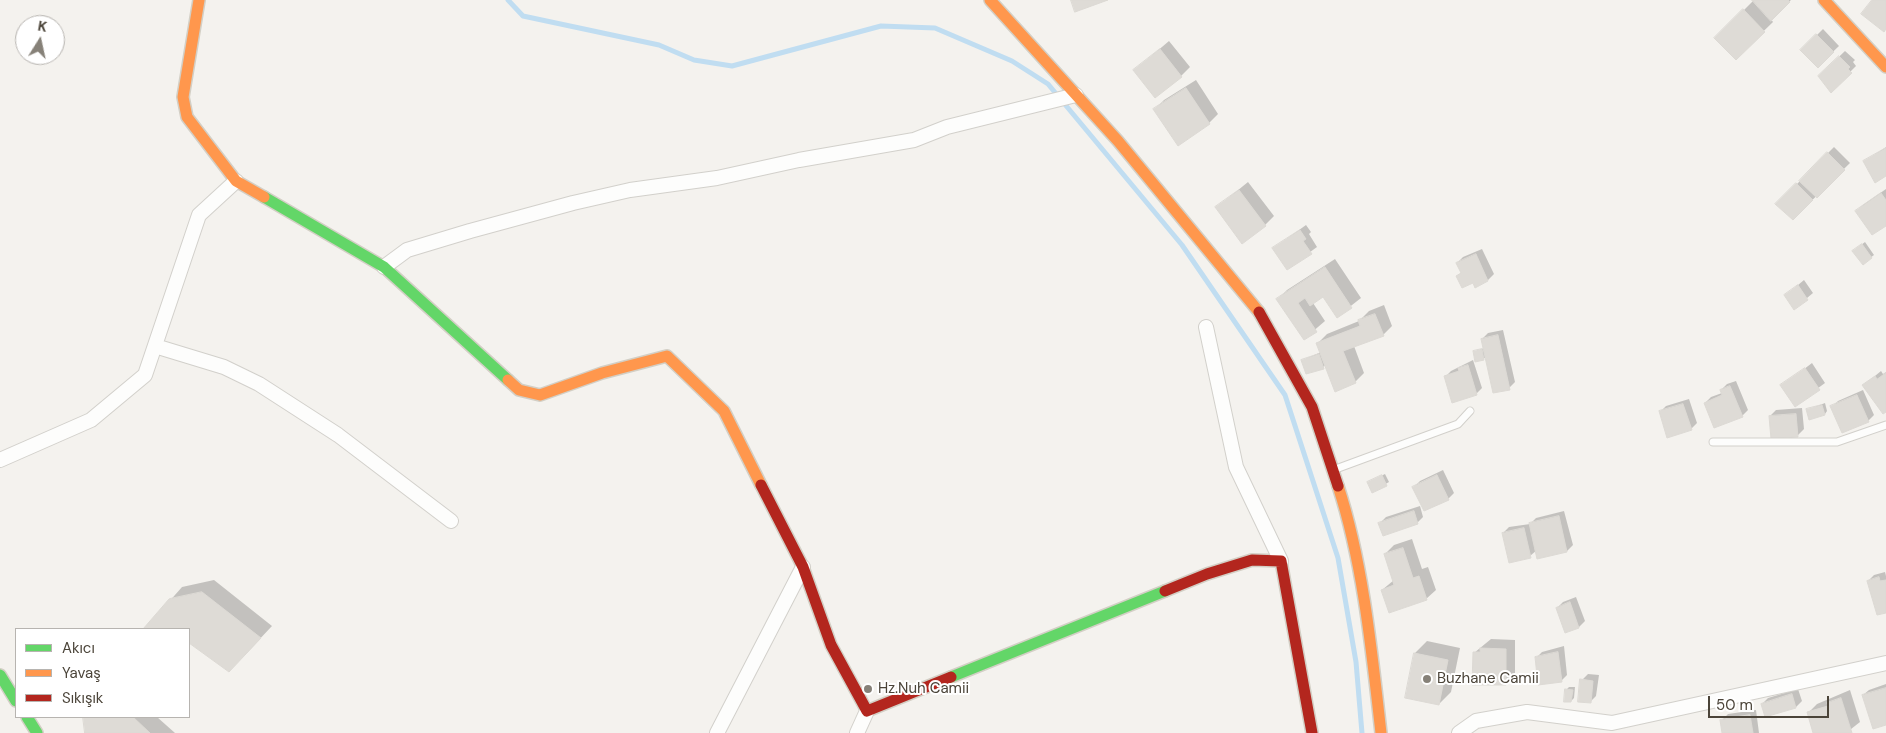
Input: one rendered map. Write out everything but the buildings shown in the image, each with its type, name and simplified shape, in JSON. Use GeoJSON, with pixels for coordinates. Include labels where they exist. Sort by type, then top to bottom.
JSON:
{"type":"FeatureCollection","features":[{"type":"Feature","properties":{"kind":"street"},"geometry":{"type":"LineString","coordinates":[[199,0],[183,97],[186,117],[236,181],[384,267],[519,390],[540,395],[602,373],[667,356],[724,411],[803,567],[832,645],[867,711]]}},
{"type":"Feature","properties":{"kind":"street"},"geometry":{"type":"LineString","coordinates":[[990,0],[1118,141],[1256,306],[1312,406],[1346,510],[1370,637],[1381,733]]}},
{"type":"Feature","properties":{"kind":"street"},"geometry":{"type":"LineString","coordinates":[[1824,0],[1886,68]]}},
{"type":"Feature","properties":{"kind":"street"},"geometry":{"type":"LineString","coordinates":[[384,267],[407,250],[470,230],[573,203],[630,190],[717,178],[799,160],[914,140],[947,127],[1076,95]]}},
{"type":"Feature","properties":{"kind":"street"},"geometry":{"type":"LineString","coordinates":[[0,460],[90,420],[145,375],[198,215],[236,181]]}},
{"type":"Feature","properties":{"kind":"street"},"geometry":{"type":"LineString","coordinates":[[1206,327],[1236,467],[1281,561],[1312,733]]}},
{"type":"Feature","properties":{"kind":"street"},"geometry":{"type":"LineString","coordinates":[[155,346],[224,367],[259,384],[338,436],[451,521]]}},
{"type":"Feature","properties":{"kind":"street"},"geometry":{"type":"LineString","coordinates":[[857,733],[867,711],[1207,574],[1252,560],[1281,561]]}},
{"type":"Feature","properties":{"kind":"street"},"geometry":{"type":"LineString","coordinates":[[717,733],[803,567]]}},
{"type":"Feature","properties":{"kind":"street"},"geometry":{"type":"LineString","coordinates":[[1459,733],[1476,721],[1527,712],[1612,723],[1886,663]]}},
{"type":"Feature","properties":{"kind":"street"},"geometry":{"type":"LineString","coordinates":[[0,675],[15,699]]}},
{"type":"Feature","properties":{"kind":"street"},"geometry":{"type":"LineString","coordinates":[[28,718],[37,733]]}},
{"type":"Feature","properties":{"kind":"lane"},"geometry":{"type":"LineString","coordinates":[[1333,470],[1458,424],[1470,410]]}},
{"type":"Feature","properties":{"kind":"lane"},"geometry":{"type":"LineString","coordinates":[[1713,442],[1837,442],[1886,425]]}},
{"type":"Feature","properties":{"kind":"waterway"},"geometry":{"type":"LineString","coordinates":[[508,0],[523,16],[659,45],[694,60],[732,66],[881,26],[935,28],[1012,61],[1048,84],[1182,245],[1285,395],[1338,558],[1356,662],[1362,733]]}},
{"type":"Feature","properties":{"kind":"traffic: fast"},"geometry":{"type":"LineString","coordinates":[[264,197],[384,267],[508,380]]}},
{"type":"Feature","properties":{"kind":"traffic: fast"},"geometry":{"type":"LineString","coordinates":[[951,677],[1165,591]]}},
{"type":"Feature","properties":{"kind":"traffic: fast"},"geometry":{"type":"LineString","coordinates":[[0,675],[15,699]]}},
{"type":"Feature","properties":{"kind":"traffic: fast"},"geometry":{"type":"LineString","coordinates":[[28,718],[37,733]]}},
{"type":"Feature","properties":{"kind":"traffic: slow"},"geometry":{"type":"LineString","coordinates":[[199,0],[183,97],[187,117],[236,181],[264,197]]}},
{"type":"Feature","properties":{"kind":"traffic: slow"},"geometry":{"type":"LineString","coordinates":[[990,0],[1118,141],[1259,312]]}},
{"type":"Feature","properties":{"kind":"traffic: slow"},"geometry":{"type":"LineString","coordinates":[[1824,0],[1886,67]]}},
{"type":"Feature","properties":{"kind":"traffic: slow"},"geometry":{"type":"LineString","coordinates":[[508,380],[519,390],[540,395],[602,373],[667,356],[724,411],[761,485]]}},
{"type":"Feature","properties":{"kind":"traffic: slow"},"geometry":{"type":"LineString","coordinates":[[1338,486],[1347,515],[1360,576],[1381,733]]}},
{"type":"Feature","properties":{"kind":"traffic: jam"},"geometry":{"type":"LineString","coordinates":[[1259,312],[1312,407],[1338,486]]}},
{"type":"Feature","properties":{"kind":"traffic: jam"},"geometry":{"type":"LineString","coordinates":[[761,485],[803,567],[831,645],[867,711],[951,677]]}},
{"type":"Feature","properties":{"kind":"traffic: jam"},"geometry":{"type":"LineString","coordinates":[[1165,591],[1207,574],[1252,560],[1281,561],[1312,733]]}},
{"type":"Feature","properties":{"kind":"place","name":"Buzhane Camii"},"geometry":{"type":"Point","coordinates":[1427,679]}},
{"type":"Feature","properties":{"kind":"place","name":"Hz.Nuh Camii"},"geometry":{"type":"Point","coordinates":[868,689]}}]}
